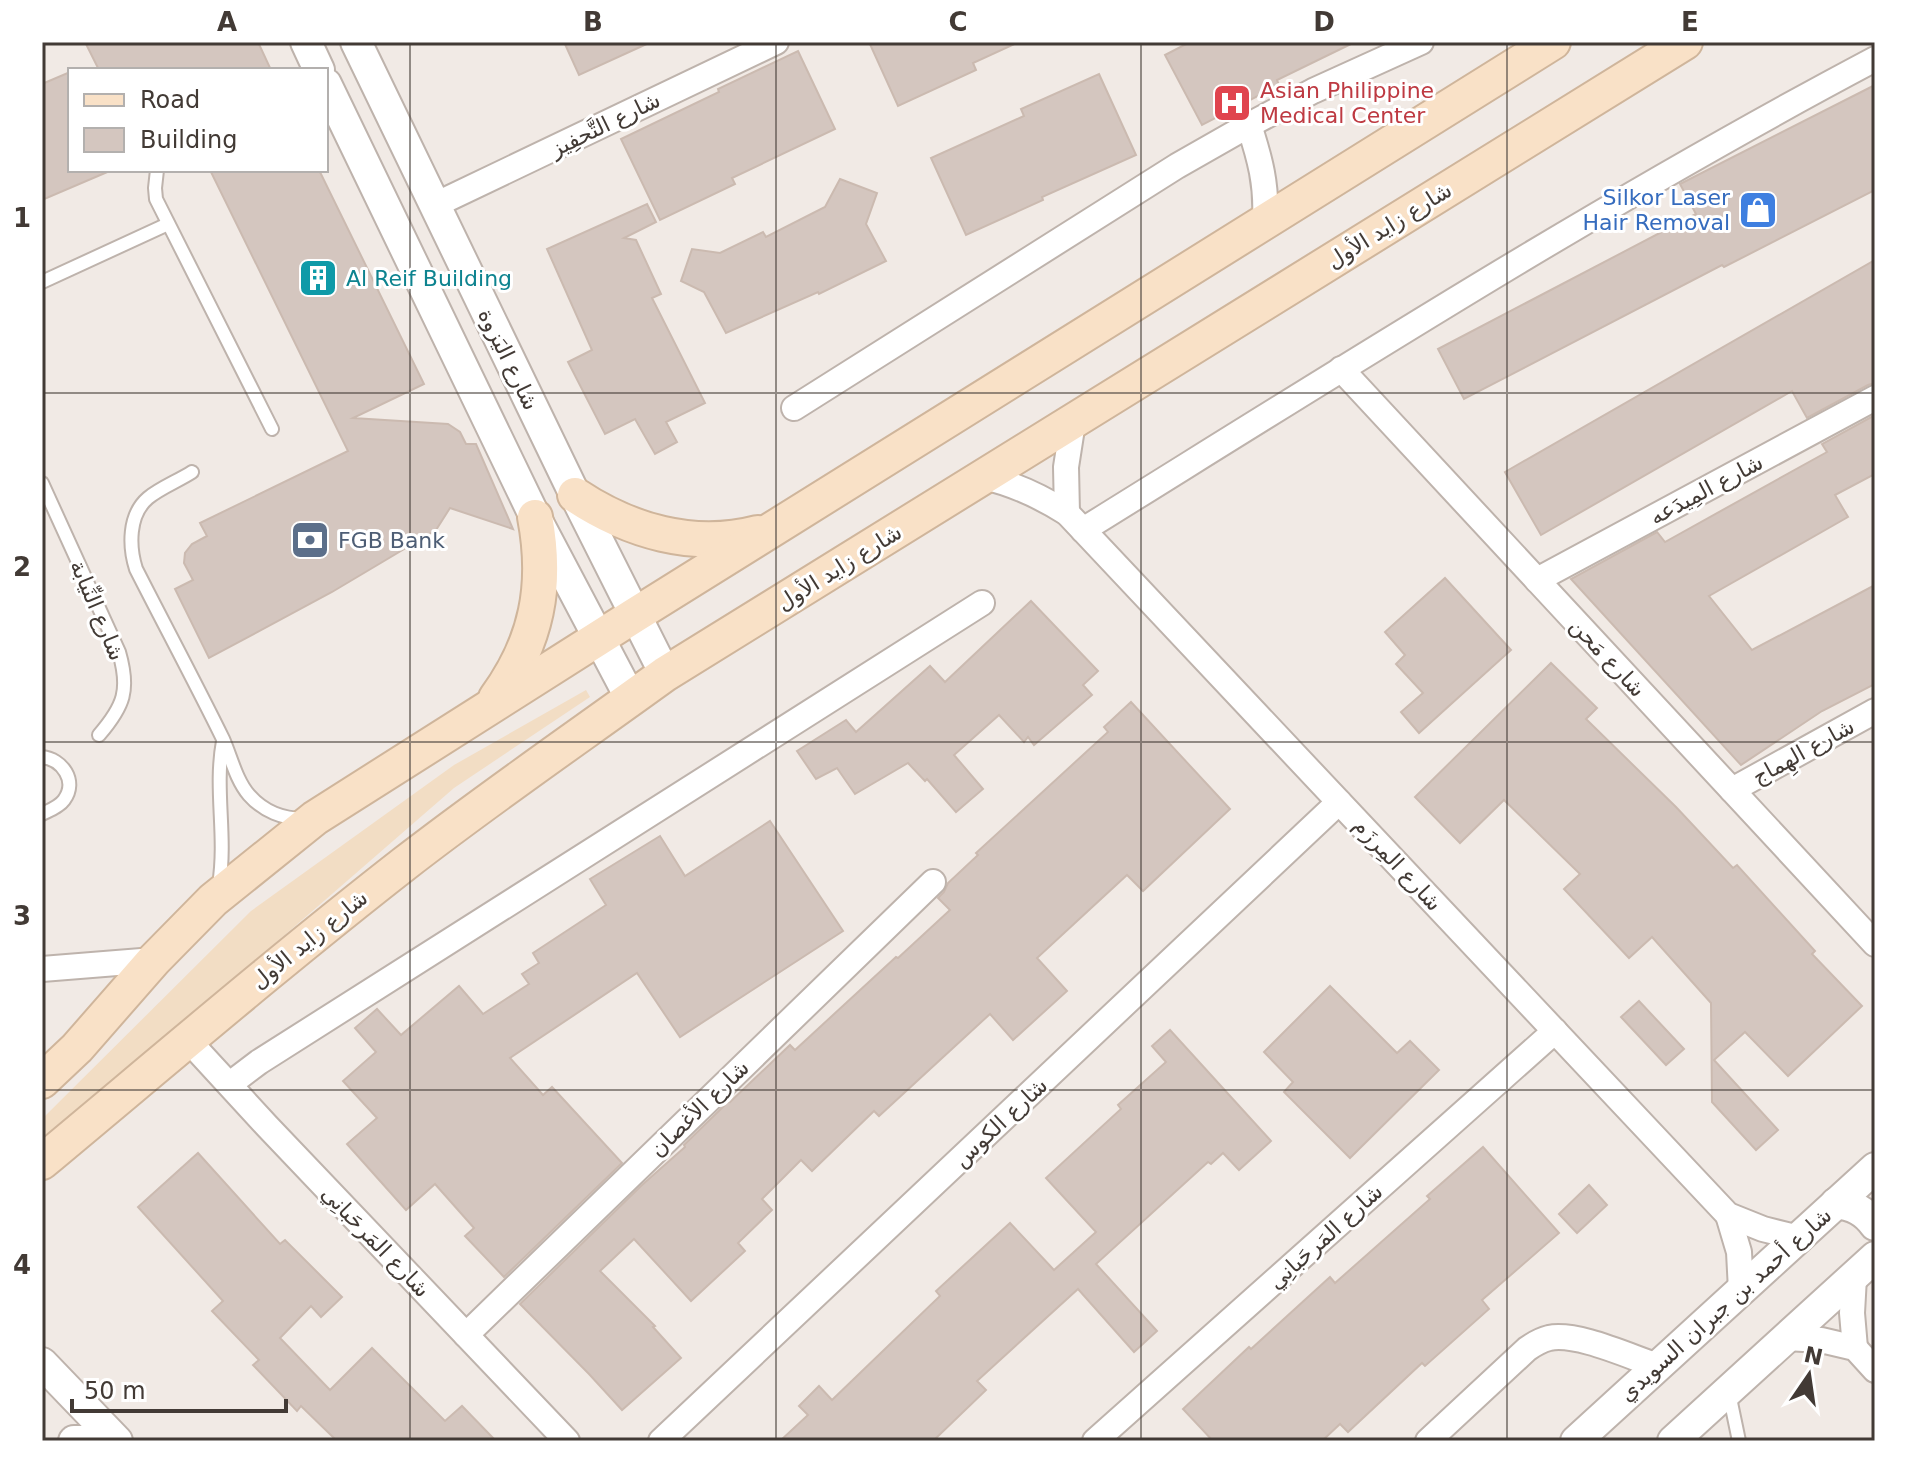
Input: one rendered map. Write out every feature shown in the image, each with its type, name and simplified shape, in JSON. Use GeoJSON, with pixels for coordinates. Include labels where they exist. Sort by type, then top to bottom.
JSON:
{"type":"FeatureCollection","features":[{"type":"Feature","properties":{"kind":"main road"},"geometry":{"type":"LineString","coordinates":[[42,1081],[87,1037],[154,960],[213,900],[315,818],[1553,42]]}},
{"type":"Feature","properties":{"kind":"main road","name":"شارع زايد الأول"},"geometry":{"type":"LineString","coordinates":[[42,1162],[187,1039],[406,863],[516,779],[665,674],[1685,42]]}},
{"type":"Feature","properties":{"kind":"main road"},"geometry":{"type":"LineString","coordinates":[[575,495],[623,522],[673,537],[724,539],[773,529]]}},
{"type":"Feature","properties":{"kind":"main road"},"geometry":{"type":"LineString","coordinates":[[483,713],[515,669],[535,618],[541,568],[535,517]]}},
{"type":"Feature","properties":{"kind":"street"},"geometry":{"type":"LineString","coordinates":[[306,42],[318,68]]}},
{"type":"Feature","properties":{"kind":"street","name":"شارع اليَزوة"},"geometry":{"type":"LineString","coordinates":[[356,42],[665,674]]}},
{"type":"Feature","properties":{"kind":"street","name":"شارع التَّحفِيز"},"geometry":{"type":"LineString","coordinates":[[435,205],[776,42]]}},
{"type":"Feature","properties":{"kind":"street"},"geometry":{"type":"LineString","coordinates":[[794,408],[1177,166],[1313,91],[1421,42]]}},
{"type":"Feature","properties":{"kind":"street"},"geometry":{"type":"LineString","coordinates":[[1073,422],[1066,467],[1075,522],[1341,369],[1636,191],[1875,59]]}},
{"type":"Feature","properties":{"kind":"street","name":"شارع اليَزوة"},"geometry":{"type":"LineString","coordinates":[[328,88],[535,517],[631,699]]}},
{"type":"Feature","properties":{"kind":"street"},"geometry":{"type":"LineString","coordinates":[[1249,125],[1264,178],[1265,221]]}},
{"type":"Feature","properties":{"kind":"street","name":"شارع مَحن"},"geometry":{"type":"LineString","coordinates":[[1341,369],[1875,944]]}},
{"type":"Feature","properties":{"kind":"street","name":"شارع المِيدَعه"},"geometry":{"type":"LineString","coordinates":[[1537,580],[1875,398]]}},
{"type":"Feature","properties":{"kind":"street","name":"شارع المِرزَم"},"geometry":{"type":"LineString","coordinates":[[984,477],[1027,491],[1075,522],[1728,1215],[1763,1229],[1799,1238]]}},
{"type":"Feature","properties":{"kind":"street"},"geometry":{"type":"LineString","coordinates":[[230,1084],[259,1062],[982,603]]}},
{"type":"Feature","properties":{"kind":"street","name":"شارع الهِماج"},"geometry":{"type":"LineString","coordinates":[[1732,790],[1875,711]]}},
{"type":"Feature","properties":{"kind":"street","name":"شارع الكوس"},"geometry":{"type":"LineString","coordinates":[[661,1441],[1339,802]]}},
{"type":"Feature","properties":{"kind":"street","name":"شارع الأغصان"},"geometry":{"type":"LineString","coordinates":[[466,1335],[933,882]]}},
{"type":"Feature","properties":{"kind":"street"},"geometry":{"type":"LineString","coordinates":[[42,969],[154,960]]}},
{"type":"Feature","properties":{"kind":"street","name":"شارع المَرحَبانِي"},"geometry":{"type":"LineString","coordinates":[[1095,1441],[1555,1031]]}},
{"type":"Feature","properties":{"kind":"street","name":"شارع المَرحَبانِي"},"geometry":{"type":"LineString","coordinates":[[187,1039],[567,1441]]}},
{"type":"Feature","properties":{"kind":"street","name":"شارع أحمد بن جبران السويدي"},"geometry":{"type":"LineString","coordinates":[[1576,1441],[1875,1168]]}},
{"type":"Feature","properties":{"kind":"street"},"geometry":{"type":"LineString","coordinates":[[1836,1203],[1860,1210],[1875,1225]]}},
{"type":"Feature","properties":{"kind":"street","name":"شارع المِرزَم"},"geometry":{"type":"LineString","coordinates":[[1728,1215],[1739,1252],[1741,1290]]}},
{"type":"Feature","properties":{"kind":"street"},"geometry":{"type":"LineString","coordinates":[[1673,1441],[1864,1267]]}},
{"type":"Feature","properties":{"kind":"street"},"geometry":{"type":"LineString","coordinates":[[1855,1348],[1852,1313],[1864,1267]]}},
{"type":"Feature","properties":{"kind":"street"},"geometry":{"type":"LineString","coordinates":[[1428,1441],[1527,1349],[1549,1338],[1574,1338],[1658,1366]]}},
{"type":"Feature","properties":{"kind":"street"},"geometry":{"type":"LineString","coordinates":[[1786,1338],[1821,1340],[1855,1348],[1875,1370]]}},
{"type":"Feature","properties":{"kind":"street"},"geometry":{"type":"LineString","coordinates":[[42,1363],[117,1441]]}},
{"type":"Feature","properties":{"kind":"street"},"geometry":{"type":"LineString","coordinates":[[74,1441],[97,1441]]}},
{"type":"Feature","properties":{"kind":"lane"},"geometry":{"type":"LineString","coordinates":[[157,172],[156,199],[272,429]]}},
{"type":"Feature","properties":{"kind":"lane"},"geometry":{"type":"LineString","coordinates":[[42,282],[168,224]]}},
{"type":"Feature","properties":{"kind":"lane"},"geometry":{"type":"LineString","coordinates":[[192,472],[147,499],[139,511],[131,541],[136,569],[249,795],[270,812],[285,817],[315,818]]}},
{"type":"Feature","properties":{"kind":"lane","name":"شارع النِّيابة"},"geometry":{"type":"LineString","coordinates":[[42,483],[123,667],[125,692],[121,705],[99,735]]}},
{"type":"Feature","properties":{"kind":"lane"},"geometry":{"type":"LineString","coordinates":[[213,900],[219,886],[223,845],[218,787],[223,741]]}},
{"type":"Feature","properties":{"kind":"lane"},"geometry":{"type":"LineString","coordinates":[[42,757],[55,760],[62,766],[69,783],[64,800],[42,814]]}},
{"type":"Feature","properties":{"kind":"lane"},"geometry":{"type":"LineString","coordinates":[[1728,1389],[1739,1441]]}},
{"type":"Feature","properties":{"kind":"sand"},"geometry":{"type":"Polygon","coordinates":[[[586,690],[590,697],[454,788],[158,1045],[42,1141],[42,1119],[251,911],[454,765],[586,690]]]}},
{"type":"Feature","properties":{"kind":"building"},"geometry":{"type":"Polygon","coordinates":[[[85,42],[258,42],[270,68],[98,68],[85,42]]]}},
{"type":"Feature","properties":{"kind":"building"},"geometry":{"type":"Polygon","coordinates":[[[564,42],[651,42],[579,75],[564,42]]]}},
{"type":"Feature","properties":{"kind":"building"},"geometry":{"type":"Polygon","coordinates":[[[869,42],[1019,42],[973,63],[976,70],[898,106],[869,42]]]}},
{"type":"Feature","properties":{"kind":"building"},"geometry":{"type":"Polygon","coordinates":[[[1190,42],[1355,42],[1277,80],[1279,85],[1202,125],[1165,55],[1190,42]]]}},
{"type":"Feature","properties":{"kind":"building"},"geometry":{"type":"Polygon","coordinates":[[[798,51],[835,129],[732,178],[735,184],[660,220],[621,139],[798,51]]]}},
{"type":"Feature","properties":{"kind":"building"},"geometry":{"type":"Polygon","coordinates":[[[68,73],[68,172],[107,172],[42,200],[42,84],[68,73]]]}},
{"type":"Feature","properties":{"kind":"building"},"geometry":{"type":"Polygon","coordinates":[[[1099,74],[1136,155],[966,235],[931,158],[1024,116],[1021,109],[1099,74]]]}},
{"type":"Feature","properties":{"kind":"building"},"geometry":{"type":"Polygon","coordinates":[[[1875,85],[1875,190],[1724,267],[1722,265],[1464,399],[1438,349],[1696,214],[1680,184],[1875,85]]]}},
{"type":"Feature","properties":{"kind":"building"},"geometry":{"type":"Polygon","coordinates":[[[211,172],[320,172],[424,384],[353,418],[448,424],[460,432],[466,444],[476,444],[513,529],[450,508],[436,530],[332,592],[209,658],[175,589],[193,580],[184,563],[185,553],[192,544],[207,536],[200,523],[348,451],[211,172]]]}},
{"type":"Feature","properties":{"kind":"building"},"geometry":{"type":"Polygon","coordinates":[[[840,179],[877,193],[866,224],[886,261],[819,294],[726,333],[704,292],[681,281],[692,249],[720,253],[763,232],[766,237],[825,207],[840,179]]]}},
{"type":"Feature","properties":{"kind":"building"},"geometry":{"type":"Polygon","coordinates":[[[647,204],[656,222],[624,238],[636,240],[661,294],[652,298],[705,403],[666,422],[677,442],[655,454],[635,419],[605,434],[568,362],[592,350],[547,249],[647,204]]]}},
{"type":"Feature","properties":{"kind":"building"},"geometry":{"type":"Polygon","coordinates":[[[1875,260],[1875,383],[1807,418],[1792,391],[1541,535],[1505,472],[1875,260]]]}},
{"type":"Feature","properties":{"kind":"building"},"geometry":{"type":"Polygon","coordinates":[[[1875,415],[1875,474],[1835,495],[1848,517],[1709,596],[1752,650],[1875,585],[1875,684],[1822,711],[1741,765],[1571,579],[1657,532],[1665,542],[1827,452],[1822,444],[1875,415]]]}},
{"type":"Feature","properties":{"kind":"building"},"geometry":{"type":"Polygon","coordinates":[[[1445,578],[1511,650],[1419,733],[1401,712],[1423,693],[1396,664],[1405,655],[1385,632],[1445,578]]]}},
{"type":"Feature","properties":{"kind":"building"},"geometry":{"type":"Polygon","coordinates":[[[1031,601],[1098,671],[1083,685],[1092,695],[1034,745],[1028,737],[1024,742],[999,715],[954,755],[983,789],[956,812],[908,763],[855,794],[837,768],[816,779],[797,751],[846,720],[856,732],[930,666],[945,682],[1031,601]]]}},
{"type":"Feature","properties":{"kind":"building"},"geometry":{"type":"Polygon","coordinates":[[[1551,663],[1597,708],[1586,719],[1733,868],[1737,865],[1815,951],[1812,954],[1862,1006],[1788,1076],[1745,1032],[1714,1060],[1778,1130],[1756,1150],[1712,1102],[1711,1003],[1652,937],[1629,958],[1564,889],[1580,874],[1504,800],[1460,843],[1415,797],[1551,663]]]}},
{"type":"Feature","properties":{"kind":"building"},"geometry":{"type":"Polygon","coordinates":[[[1131,702],[1230,809],[1143,891],[1127,875],[1037,958],[1067,991],[1013,1040],[990,1014],[879,1116],[874,1111],[812,1171],[801,1160],[762,1199],[772,1210],[738,1243],[745,1251],[691,1301],[634,1239],[600,1271],[655,1326],[681,1358],[622,1410],[520,1304],[790,1045],[795,1050],[950,910],[938,898],[948,883],[978,855],[976,853],[1108,732],[1104,727],[1131,702]]]}},
{"type":"Feature","properties":{"kind":"building"},"geometry":{"type":"Polygon","coordinates":[[[770,821],[843,931],[680,1037],[637,973],[510,1058],[543,1095],[552,1087],[622,1163],[504,1277],[465,1236],[474,1228],[435,1184],[406,1210],[347,1144],[377,1118],[343,1081],[376,1052],[355,1028],[377,1009],[401,1035],[459,986],[483,1014],[529,984],[522,974],[539,963],[533,953],[606,905],[590,879],[660,836],[685,876],[770,821]]]}},
{"type":"Feature","properties":{"kind":"building"},"geometry":{"type":"Polygon","coordinates":[[[1330,986],[1397,1053],[1410,1041],[1439,1070],[1350,1158],[1284,1092],[1293,1082],[1264,1052],[1330,986]]]}},
{"type":"Feature","properties":{"kind":"building"},"geometry":{"type":"Polygon","coordinates":[[[1639,1001],[1684,1049],[1666,1065],[1621,1017],[1639,1001]]]}},
{"type":"Feature","properties":{"kind":"building"},"geometry":{"type":"Polygon","coordinates":[[[1170,1030],[1271,1141],[1239,1170],[1223,1153],[1211,1164],[1208,1162],[1096,1264],[1157,1331],[1134,1352],[1078,1289],[977,1381],[986,1390],[933,1441],[780,1441],[808,1415],[799,1406],[819,1386],[832,1400],[940,1296],[936,1291],[1010,1223],[1054,1270],[1096,1232],[1046,1178],[1121,1109],[1118,1105],[1166,1062],[1152,1046],[1170,1030]]]}},
{"type":"Feature","properties":{"kind":"building"},"geometry":{"type":"Polygon","coordinates":[[[1483,1147],[1559,1233],[1482,1300],[1489,1309],[1425,1366],[1422,1363],[1348,1432],[1340,1424],[1322,1441],[1213,1441],[1183,1409],[1330,1277],[1335,1283],[1430,1199],[1427,1196],[1483,1147]]]}},
{"type":"Feature","properties":{"kind":"building"},"geometry":{"type":"Polygon","coordinates":[[[198,1153],[280,1244],[285,1240],[342,1297],[321,1317],[311,1306],[280,1338],[330,1390],[372,1348],[445,1421],[462,1406],[496,1441],[337,1441],[301,1406],[297,1411],[253,1365],[259,1360],[212,1311],[223,1301],[138,1207],[198,1153]]]}},
{"type":"Feature","properties":{"kind":"building"},"geometry":{"type":"Polygon","coordinates":[[[1589,1185],[1607,1205],[1577,1233],[1559,1214],[1589,1185]]]}},
{"type":"Feature","properties":{"kind":"place","name":"Asian Philippine Medical Center"},"geometry":{"type":"Point","coordinates":[1232,103]}},
{"type":"Feature","properties":{"kind":"place","name":"Silkor Laser Hair Removal"},"geometry":{"type":"Point","coordinates":[1758,210]}},
{"type":"Feature","properties":{"kind":"place","name":"Al Reif Building"},"geometry":{"type":"Point","coordinates":[318,278]}},
{"type":"Feature","properties":{"kind":"place","name":"FGB Bank"},"geometry":{"type":"Point","coordinates":[310,540]}}]}
